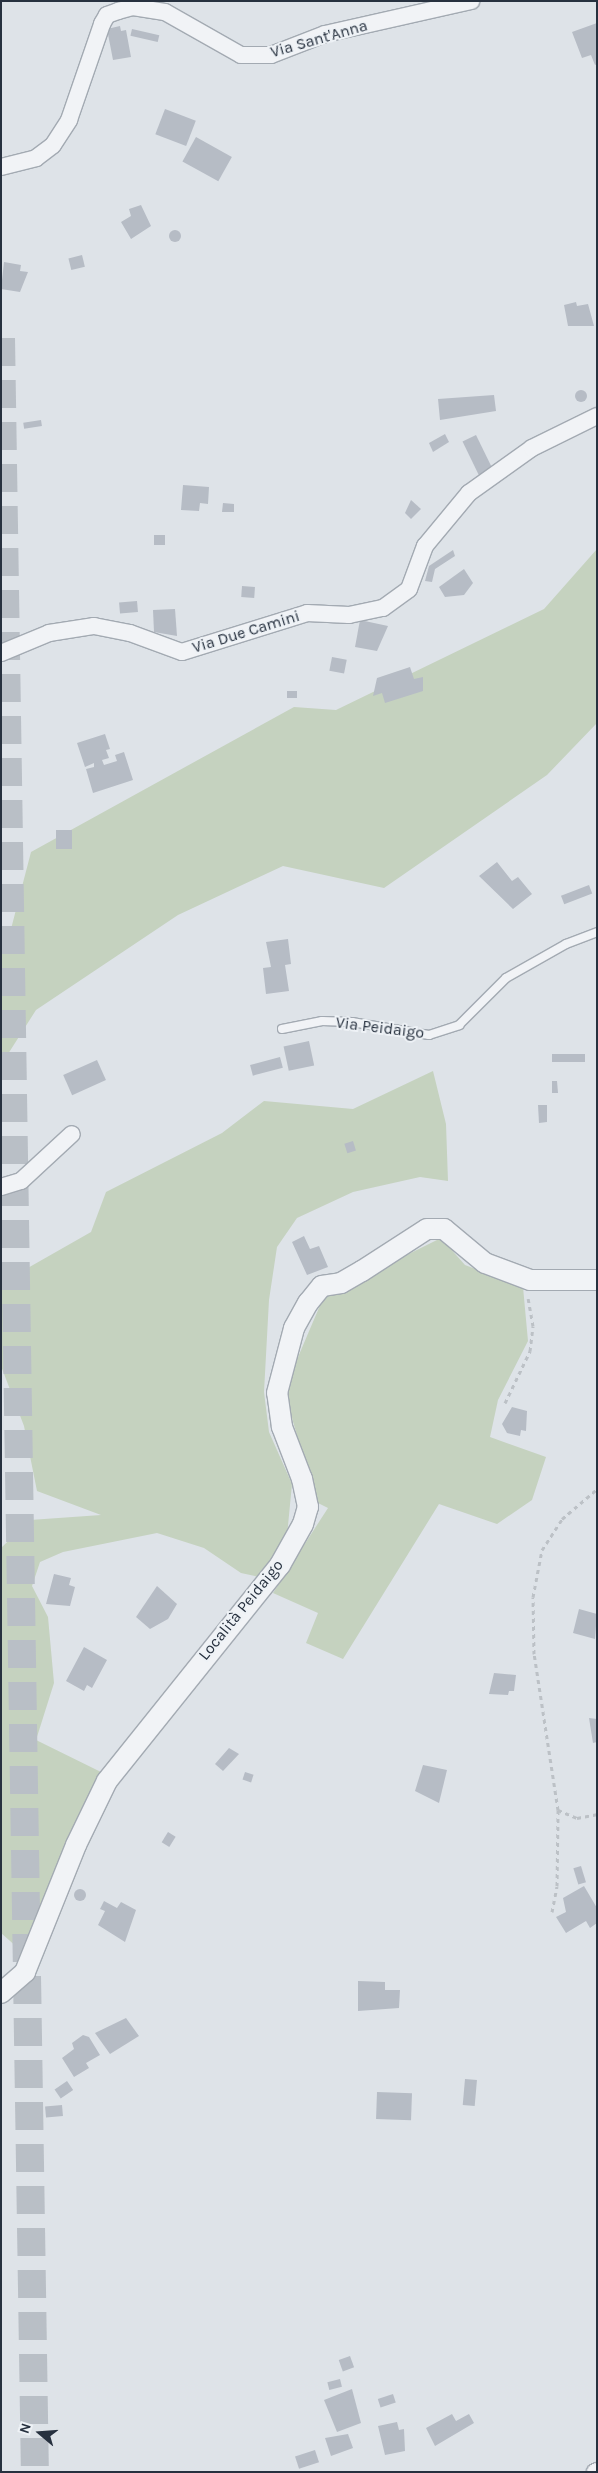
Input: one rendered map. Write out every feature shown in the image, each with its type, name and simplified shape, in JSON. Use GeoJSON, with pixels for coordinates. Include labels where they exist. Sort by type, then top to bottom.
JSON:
{"type":"FeatureCollection","features":[{"type":"Feature","properties":{"kind":"street","name":"Via Sant'Anna"},"geometry":{"type":"LineString","coordinates":[[1,167],[36,158],[53,145],[69,120],[102,24],[107,15],[118,11],[133,7],[165,12],[241,55],[271,55],[325,34],[471,1]]}},
{"type":"Feature","properties":{"kind":"street","name":"Via Due Camini"},"geometry":{"type":"LineString","coordinates":[[1,654],[49,633],[94,626],[130,633],[182,652],[308,613],[349,615],[383,608],[409,589],[424,546],[469,493],[532,448],[597,416]]}},
{"type":"Feature","properties":{"kind":"street"},"geometry":{"type":"LineString","coordinates":[[1,1188],[21,1181],[72,1134]]}},
{"type":"Feature","properties":{"kind":"street","name":"Località Peidaigo"},"geometry":{"type":"LineString","coordinates":[[1,1993],[25,1972],[76,1845],[108,1782],[280,1566],[303,1524],[306,1498],[282,1427],[276,1393],[294,1328],[308,1302],[322,1286],[341,1282],[362,1271],[427,1229],[444,1228],[485,1263],[530,1280],[597,1280]]}},
{"type":"Feature","properties":{"kind":"lane","name":"Via Peidaigo"},"geometry":{"type":"LineString","coordinates":[[282,1029],[322,1021],[352,1022],[429,1035],[460,1025],[506,978],[566,944],[597,932]]}},
{"type":"Feature","properties":{"kind":"path"},"geometry":{"type":"LineString","coordinates":[[505,1404],[530,1352],[530,1280]]}},
{"type":"Feature","properties":{"kind":"path"},"geometry":{"type":"LineString","coordinates":[[552,1912],[557,1886],[558,1810],[534,1654],[533,1597],[542,1550],[562,1518],[597,1489]]}},
{"type":"Feature","properties":{"kind":"path"},"geometry":{"type":"LineString","coordinates":[[558,1810],[576,1818],[597,1814]]}},
{"type":"Feature","properties":{"kind":"green space"},"geometry":{"type":"Polygon","coordinates":[[[597,549],[597,723],[547,775],[384,888],[283,866],[178,915],[36,1010],[1,1065],[1,942],[11,929],[31,852],[294,707],[336,710],[544,609],[597,549]]]}},
{"type":"Feature","properties":{"kind":"green space"},"geometry":{"type":"Polygon","coordinates":[[[433,1071],[446,1124],[448,1181],[420,1177],[353,1192],[297,1218],[277,1247],[269,1300],[264,1392],[269,1432],[292,1484],[287,1536],[259,1577],[241,1573],[204,1548],[157,1533],[63,1552],[40,1562],[32,1586],[48,1617],[54,1683],[36,1740],[103,1773],[27,1956],[1,1933],[1,1548],[30,1520],[101,1515],[37,1491],[24,1426],[1,1366],[1,1277],[26,1269],[91,1232],[106,1192],[222,1133],[264,1101],[353,1109],[433,1071]]]}},
{"type":"Feature","properties":{"kind":"green space"},"geometry":{"type":"Polygon","coordinates":[[[441,1238],[465,1265],[523,1287],[528,1341],[498,1400],[490,1437],[546,1457],[532,1500],[497,1524],[439,1504],[343,1659],[306,1643],[318,1613],[273,1593],[328,1508],[316,1502],[284,1390],[324,1296],[441,1238]]]}},
{"type":"Feature","properties":{"kind":"building"},"geometry":{"type":"Polygon","coordinates":[[[597,23],[597,64],[595,65],[591,55],[582,58],[572,32],[597,23]]]}},
{"type":"Feature","properties":{"kind":"building"},"geometry":{"type":"Polygon","coordinates":[[[120,26],[121,31],[126,30],[131,57],[113,60],[107,29],[120,26]]]}},
{"type":"Feature","properties":{"kind":"building"},"geometry":{"type":"Polygon","coordinates":[[[132,29],[159,35],[158,42],[130,36],[132,29]]]}},
{"type":"Feature","properties":{"kind":"building"},"geometry":{"type":"Polygon","coordinates":[[[165,109],[196,121],[186,146],[155,134],[165,109]]]}},
{"type":"Feature","properties":{"kind":"building"},"geometry":{"type":"Polygon","coordinates":[[[196,137],[232,157],[218,181],[182,161],[196,137]]]}},
{"type":"Feature","properties":{"kind":"building"},"geometry":{"type":"Polygon","coordinates":[[[141,205],[151,226],[131,239],[121,222],[131,216],[129,209],[141,205]]]}},
{"type":"Feature","properties":{"kind":"building"},"geometry":{"type":"Polygon","coordinates":[[[173,230],[177,230],[181,236],[177,242],[173,242],[169,238],[169,234],[173,230]]]}},
{"type":"Feature","properties":{"kind":"building"},"geometry":{"type":"Polygon","coordinates":[[[82,255],[85,267],[71,270],[68,258],[82,255]]]}},
{"type":"Feature","properties":{"kind":"building"},"geometry":{"type":"Polygon","coordinates":[[[4,262],[21,265],[20,271],[28,272],[20,292],[1,289],[4,262]]]}},
{"type":"Feature","properties":{"kind":"building"},"geometry":{"type":"Polygon","coordinates":[[[576,302],[577,306],[588,304],[594,326],[568,326],[564,305],[576,302]]]}},
{"type":"Feature","properties":{"kind":"building"},"geometry":{"type":"Polygon","coordinates":[[[583,390],[586,391],[586,401],[579,402],[576,401],[575,394],[576,391],[583,390]]]}},
{"type":"Feature","properties":{"kind":"building"},"geometry":{"type":"Polygon","coordinates":[[[494,395],[496,411],[440,420],[438,399],[494,395]]]}},
{"type":"Feature","properties":{"kind":"building"},"geometry":{"type":"Polygon","coordinates":[[[41,420],[42,426],[24,429],[23,423],[41,420]]]}},
{"type":"Feature","properties":{"kind":"building"},"geometry":{"type":"Polygon","coordinates":[[[445,434],[449,442],[433,452],[429,443],[445,434]]]}},
{"type":"Feature","properties":{"kind":"building"},"geometry":{"type":"Polygon","coordinates":[[[476,435],[494,472],[480,478],[463,442],[476,435]]]}},
{"type":"Feature","properties":{"kind":"building"},"geometry":{"type":"Polygon","coordinates":[[[183,485],[209,487],[208,504],[200,503],[199,511],[181,510],[183,485]]]}},
{"type":"Feature","properties":{"kind":"building"},"geometry":{"type":"Polygon","coordinates":[[[411,500],[421,509],[411,519],[405,513],[411,500]]]}},
{"type":"Feature","properties":{"kind":"building"},"geometry":{"type":"Polygon","coordinates":[[[223,503],[234,504],[234,512],[222,512],[223,503]]]}},
{"type":"Feature","properties":{"kind":"building"},"geometry":{"type":"Polygon","coordinates":[[[154,535],[165,535],[165,545],[154,545],[154,535]]]}},
{"type":"Feature","properties":{"kind":"building"},"geometry":{"type":"Polygon","coordinates":[[[453,550],[455,556],[435,569],[432,582],[425,581],[429,566],[453,550]]]}},
{"type":"Feature","properties":{"kind":"building"},"geometry":{"type":"Polygon","coordinates":[[[464,569],[473,583],[464,595],[445,597],[439,587],[464,569]]]}},
{"type":"Feature","properties":{"kind":"building"},"geometry":{"type":"Polygon","coordinates":[[[242,586],[255,587],[254,598],[241,597],[242,586]]]}},
{"type":"Feature","properties":{"kind":"building"},"geometry":{"type":"Polygon","coordinates":[[[137,601],[138,612],[120,614],[119,603],[137,601]]]}},
{"type":"Feature","properties":{"kind":"building"},"geometry":{"type":"Polygon","coordinates":[[[175,609],[177,636],[154,632],[153,610],[175,609]]]}},
{"type":"Feature","properties":{"kind":"building"},"geometry":{"type":"Polygon","coordinates":[[[360,620],[388,626],[377,651],[355,647],[360,620]]]}},
{"type":"Feature","properties":{"kind":"building"},"geometry":{"type":"Polygon","coordinates":[[[332,657],[347,660],[344,674],[329,671],[332,657]]]}},
{"type":"Feature","properties":{"kind":"building"},"geometry":{"type":"Polygon","coordinates":[[[410,667],[414,679],[423,677],[423,691],[385,703],[382,693],[373,696],[377,678],[410,667]]]}},
{"type":"Feature","properties":{"kind":"building"},"geometry":{"type":"Polygon","coordinates":[[[287,691],[297,691],[297,698],[287,698],[287,691]]]}},
{"type":"Feature","properties":{"kind":"building"},"geometry":{"type":"Polygon","coordinates":[[[105,734],[110,749],[106,750],[109,758],[102,760],[104,765],[117,761],[115,755],[124,752],[133,780],[93,793],[86,769],[94,767],[94,763],[85,767],[77,743],[105,734]]]}},
{"type":"Feature","properties":{"kind":"building"},"geometry":{"type":"Polygon","coordinates":[[[56,830],[72,830],[72,849],[56,849],[56,830]]]}},
{"type":"Feature","properties":{"kind":"building"},"geometry":{"type":"Polygon","coordinates":[[[497,862],[512,881],[518,877],[532,894],[513,909],[479,876],[497,862]]]}},
{"type":"Feature","properties":{"kind":"building"},"geometry":{"type":"Polygon","coordinates":[[[589,885],[592,893],[564,904],[561,896],[589,885]]]}},
{"type":"Feature","properties":{"kind":"building"},"geometry":{"type":"Polygon","coordinates":[[[288,939],[291,964],[285,965],[289,991],[266,994],[263,968],[271,967],[266,942],[288,939]]]}},
{"type":"Feature","properties":{"kind":"building"},"geometry":{"type":"Polygon","coordinates":[[[309,1041],[314,1065],[289,1071],[284,1046],[309,1041]]]}},
{"type":"Feature","properties":{"kind":"building"},"geometry":{"type":"Polygon","coordinates":[[[552,1054],[585,1054],[585,1062],[552,1062],[552,1054]]]}},
{"type":"Feature","properties":{"kind":"building"},"geometry":{"type":"Polygon","coordinates":[[[280,1057],[283,1068],[253,1076],[250,1065],[280,1057]]]}},
{"type":"Feature","properties":{"kind":"building"},"geometry":{"type":"Polygon","coordinates":[[[97,1060],[106,1080],[72,1095],[63,1075],[97,1060]]]}},
{"type":"Feature","properties":{"kind":"building"},"geometry":{"type":"Polygon","coordinates":[[[552,1081],[557,1081],[558,1093],[552,1093],[552,1081]]]}},
{"type":"Feature","properties":{"kind":"building"},"geometry":{"type":"Polygon","coordinates":[[[538,1105],[547,1105],[547,1122],[539,1123],[538,1105]]]}},
{"type":"Feature","properties":{"kind":"building"},"geometry":{"type":"Polygon","coordinates":[[[353,1141],[356,1151],[347,1153],[344,1144],[353,1141]]]}},
{"type":"Feature","properties":{"kind":"building"},"geometry":{"type":"Polygon","coordinates":[[[304,1236],[310,1249],[319,1246],[328,1267],[307,1275],[292,1242],[304,1236]]]}},
{"type":"Feature","properties":{"kind":"building"},"geometry":{"type":"Polygon","coordinates":[[[512,1407],[527,1411],[526,1431],[521,1430],[520,1436],[507,1433],[502,1424],[512,1407]]]}},
{"type":"Feature","properties":{"kind":"building"},"geometry":{"type":"Polygon","coordinates":[[[54,1574],[71,1578],[69,1585],[75,1587],[70,1606],[46,1604],[54,1574]]]}},
{"type":"Feature","properties":{"kind":"building"},"geometry":{"type":"Polygon","coordinates":[[[157,1586],[177,1604],[168,1619],[150,1629],[136,1617],[157,1586]]]}},
{"type":"Feature","properties":{"kind":"building"},"geometry":{"type":"Polygon","coordinates":[[[579,1609],[597,1614],[595,1639],[573,1633],[579,1609]]]}},
{"type":"Feature","properties":{"kind":"building"},"geometry":{"type":"Polygon","coordinates":[[[84,1647],[107,1660],[92,1688],[87,1685],[84,1691],[66,1681],[84,1647]]]}},
{"type":"Feature","properties":{"kind":"building"},"geometry":{"type":"Polygon","coordinates":[[[494,1673],[516,1675],[514,1691],[509,1691],[508,1695],[489,1694],[494,1673]]]}},
{"type":"Feature","properties":{"kind":"building"},"geometry":{"type":"Polygon","coordinates":[[[589,1718],[597,1719],[597,1742],[593,1743],[589,1718]]]}},
{"type":"Feature","properties":{"kind":"building"},"geometry":{"type":"Polygon","coordinates":[[[229,1748],[239,1754],[223,1771],[215,1764],[229,1748]]]}},
{"type":"Feature","properties":{"kind":"building"},"geometry":{"type":"Polygon","coordinates":[[[423,1765],[447,1770],[439,1803],[415,1791],[423,1765]]]}},
{"type":"Feature","properties":{"kind":"building"},"geometry":{"type":"Polygon","coordinates":[[[245,1772],[254,1775],[251,1782],[243,1780],[245,1772]]]}},
{"type":"Feature","properties":{"kind":"building"},"geometry":{"type":"Polygon","coordinates":[[[168,1832],[176,1837],[169,1847],[162,1842],[168,1832]]]}},
{"type":"Feature","properties":{"kind":"building"},"geometry":{"type":"Polygon","coordinates":[[[581,1866],[586,1882],[578,1885],[573,1868],[581,1866]]]}},
{"type":"Feature","properties":{"kind":"building"},"geometry":{"type":"Polygon","coordinates":[[[584,1886],[597,1908],[597,1923],[590,1928],[586,1921],[566,1933],[556,1917],[566,1912],[563,1898],[584,1886]]]}},
{"type":"Feature","properties":{"kind":"building"},"geometry":{"type":"Polygon","coordinates":[[[78,1889],[82,1889],[86,1895],[82,1901],[78,1901],[74,1897],[74,1893],[78,1889]]]}},
{"type":"Feature","properties":{"kind":"building"},"geometry":{"type":"Polygon","coordinates":[[[104,1901],[117,1908],[121,1902],[136,1910],[125,1942],[98,1925],[105,1911],[100,1909],[104,1901]]]}},
{"type":"Feature","properties":{"kind":"building"},"geometry":{"type":"Polygon","coordinates":[[[358,1981],[385,1982],[385,1990],[400,1990],[399,2008],[358,2011],[358,1981]]]}},
{"type":"Feature","properties":{"kind":"building"},"geometry":{"type":"Polygon","coordinates":[[[126,2018],[139,2036],[110,2054],[95,2033],[126,2018]]]}},
{"type":"Feature","properties":{"kind":"building"},"geometry":{"type":"Polygon","coordinates":[[[83,2035],[89,2037],[100,2055],[86,2063],[89,2068],[74,2077],[62,2058],[74,2049],[72,2043],[83,2035]]]}},
{"type":"Feature","properties":{"kind":"building"},"geometry":{"type":"Polygon","coordinates":[[[465,2079],[477,2080],[475,2106],[463,2105],[465,2079]]]}},
{"type":"Feature","properties":{"kind":"building"},"geometry":{"type":"Polygon","coordinates":[[[67,2081],[73,2090],[61,2099],[55,2089],[67,2081]]]}},
{"type":"Feature","properties":{"kind":"building"},"geometry":{"type":"Polygon","coordinates":[[[377,2092],[412,2093],[411,2120],[376,2119],[377,2092]]]}},
{"type":"Feature","properties":{"kind":"building"},"geometry":{"type":"Polygon","coordinates":[[[62,2105],[63,2116],[46,2117],[45,2106],[62,2105]]]}},
{"type":"Feature","properties":{"kind":"building"},"geometry":{"type":"Polygon","coordinates":[[[350,2356],[354,2367],[343,2371],[339,2360],[350,2356]]]}},
{"type":"Feature","properties":{"kind":"building"},"geometry":{"type":"Polygon","coordinates":[[[340,2379],[342,2387],[329,2390],[327,2382],[340,2379]]]}},
{"type":"Feature","properties":{"kind":"building"},"geometry":{"type":"Polygon","coordinates":[[[352,2389],[361,2423],[337,2432],[324,2400],[352,2389]]]}},
{"type":"Feature","properties":{"kind":"building"},"geometry":{"type":"Polygon","coordinates":[[[393,2394],[396,2403],[381,2408],[378,2399],[393,2394]]]}},
{"type":"Feature","properties":{"kind":"building"},"geometry":{"type":"Polygon","coordinates":[[[452,2414],[456,2421],[469,2414],[474,2423],[435,2446],[426,2428],[452,2414]]]}},
{"type":"Feature","properties":{"kind":"building"},"geometry":{"type":"Polygon","coordinates":[[[397,2422],[399,2430],[404,2429],[405,2451],[385,2455],[378,2426],[397,2422]]]}},
{"type":"Feature","properties":{"kind":"building"},"geometry":{"type":"Polygon","coordinates":[[[348,2434],[353,2448],[331,2456],[325,2438],[348,2434]]]}},
{"type":"Feature","properties":{"kind":"building"},"geometry":{"type":"Polygon","coordinates":[[[315,2450],[319,2462],[299,2469],[295,2456],[315,2450]]]}},
{"type":"Feature","properties":{"kind":"tunnel"},"geometry":{"type":"LineString","coordinates":[[1,338],[35,2472]]}}]}
